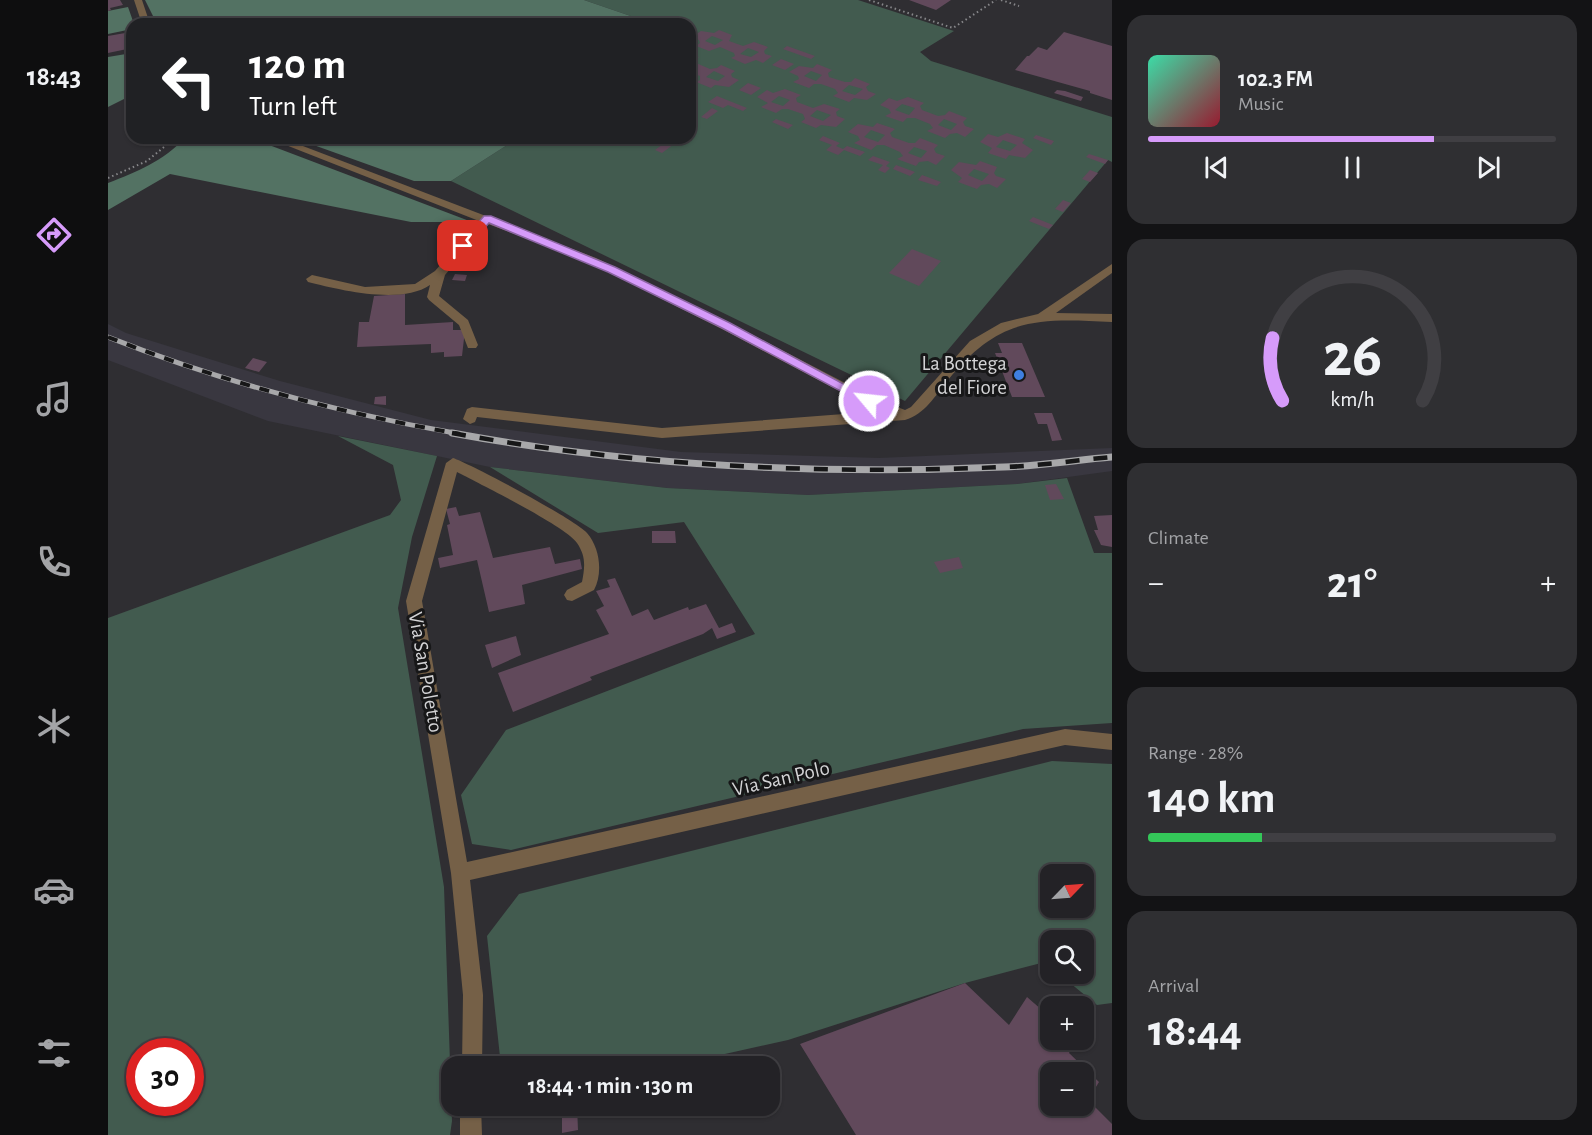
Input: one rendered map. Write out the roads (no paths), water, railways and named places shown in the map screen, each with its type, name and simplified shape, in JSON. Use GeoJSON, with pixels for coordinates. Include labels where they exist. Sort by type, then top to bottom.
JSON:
{"type":"FeatureCollection","features":[{"type":"Feature","properties":{"kind":"street"},"geometry":{"type":"LineString","coordinates":[[138,0],[144,18]]}},
{"type":"Feature","properties":{"kind":"street"},"geometry":{"type":"LineString","coordinates":[[289,144],[487,218],[592,261],[726,326],[869,401],[905,415]]}},
{"type":"Feature","properties":{"kind":"street"},"geometry":{"type":"LineString","coordinates":[[312,279],[365,291],[418,288],[439,274],[487,218]]}},
{"type":"Feature","properties":{"kind":"street"},"geometry":{"type":"LineString","coordinates":[[1042,317],[1112,268]]}},
{"type":"Feature","properties":{"kind":"street"},"geometry":{"type":"LineString","coordinates":[[439,274],[433,297],[464,323],[472,345]]}},
{"type":"Feature","properties":{"kind":"street"},"geometry":{"type":"LineString","coordinates":[[470,419],[472,412],[662,433],[905,415],[916,410],[975,344],[1009,324],[1042,317],[1112,318]]}},
{"type":"Feature","properties":{"kind":"street","name":"Via San Poletto"},"geometry":{"type":"LineString","coordinates":[[472,1056],[473,995],[460,873],[414,601],[453,463],[550,516],[582,537],[593,563],[589,586],[572,595]]}},
{"type":"Feature","properties":{"kind":"street","name":"Via San Polo"},"geometry":{"type":"LineString","coordinates":[[460,873],[1065,737],[1112,742]]}},
{"type":"Feature","properties":{"kind":"street"},"geometry":{"type":"LineString","coordinates":[[471,1116],[471,1135]]}},
{"type":"Feature","properties":{"kind":"railway"},"geometry":{"type":"LineString","coordinates":[[108,337],[194,368],[281,394],[370,416],[460,434]]}},
{"type":"Feature","properties":{"kind":"railway"},"geometry":{"type":"LineString","coordinates":[[452,433],[520,444],[657,460],[796,468],[865,470],[1004,467],[1112,457]]}},
{"type":"Feature","properties":{"kind":"place","name":"La Bottega del Fiore"},"geometry":{"type":"Point","coordinates":[1019,375]}}]}
